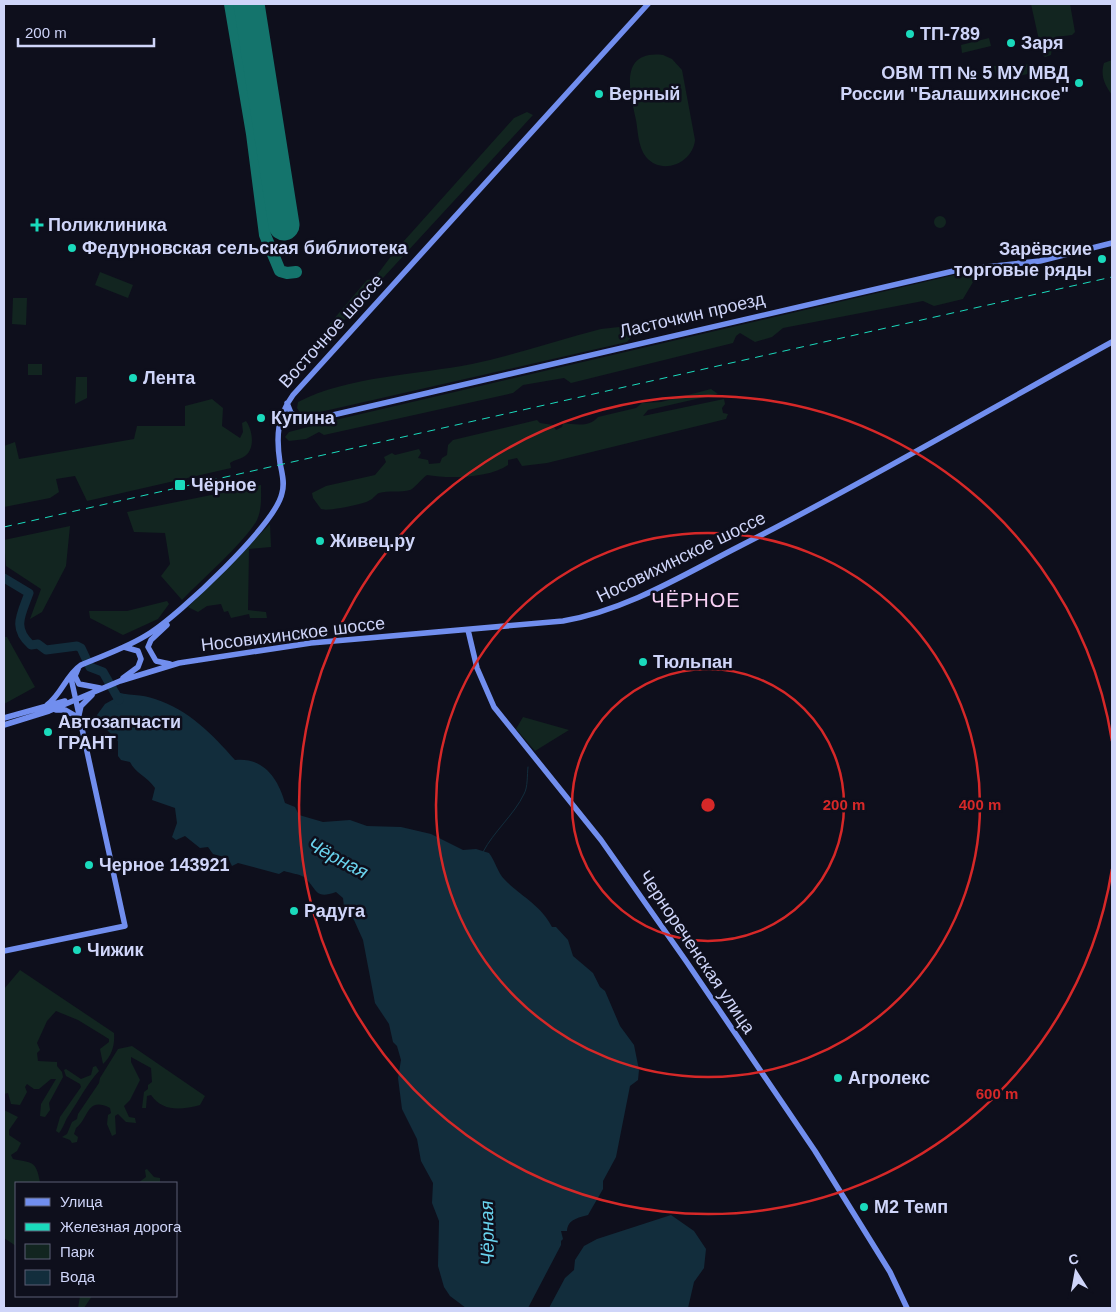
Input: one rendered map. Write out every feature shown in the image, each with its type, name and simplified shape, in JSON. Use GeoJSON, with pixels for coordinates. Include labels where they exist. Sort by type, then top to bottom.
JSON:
{"type":"FeatureCollection","features":[{"type":"Feature","properties":{"kind":"main road","name":"Восточное шоссе"},"geometry":{"type":"LineString","coordinates":[[48,708],[71,675],[82,665],[152,632],[178,614],[263,526],[279,503],[283,488],[277,441],[279,421],[287,403],[303,383],[648,4]]}},
{"type":"Feature","properties":{"kind":"main road","name":"Ласточкин проезд"},"geometry":{"type":"LineString","coordinates":[[279,421],[307,421],[958,270],[1040,261],[1112,243]]}},
{"type":"Feature","properties":{"kind":"main road","name":"Носовихинское шоссе"},"geometry":{"type":"LineString","coordinates":[[48,708],[120,681],[172,665],[293,645],[576,619],[627,603],[779,526],[1112,342]]}},
{"type":"Feature","properties":{"kind":"main road"},"geometry":{"type":"LineString","coordinates":[[287,403],[292,414],[307,421]]}},
{"type":"Feature","properties":{"kind":"main road"},"geometry":{"type":"LineString","coordinates":[[172,665],[156,661],[148,647],[150,640],[178,614]]}},
{"type":"Feature","properties":{"kind":"main road","name":"Чернореченская улица"},"geometry":{"type":"LineString","coordinates":[[468,630],[477,668],[494,707],[569,798],[621,867],[815,1150],[902,1295],[907,1308]]}},
{"type":"Feature","properties":{"kind":"main road"},"geometry":{"type":"LineString","coordinates":[[120,681],[136,669],[141,659],[138,651],[123,647]]}},
{"type":"Feature","properties":{"kind":"main road"},"geometry":{"type":"LineString","coordinates":[[82,665],[75,674],[77,682],[84,686],[102,688]]}},
{"type":"Feature","properties":{"kind":"main road"},"geometry":{"type":"LineString","coordinates":[[4,951],[125,926],[78,718],[71,675]]}},
{"type":"Feature","properties":{"kind":"main road"},"geometry":{"type":"LineString","coordinates":[[78,718],[84,701],[102,688]]}},
{"type":"Feature","properties":{"kind":"main road"},"geometry":{"type":"LineString","coordinates":[[4,718],[48,708],[65,710],[78,718]]}},
{"type":"Feature","properties":{"kind":"main road"},"geometry":{"type":"LineString","coordinates":[[4,725],[48,708]]}},
{"type":"Feature","properties":{"kind":"green space"},"geometry":{"type":"Polygon","coordinates":[[[1031,4],[1070,4],[1075,32],[1072,35],[1056,37],[1053,40],[1051,55],[1045,57],[1042,54],[1031,4]]]}},
{"type":"Feature","properties":{"kind":"green space"},"geometry":{"type":"Polygon","coordinates":[[[989,38],[991,46],[962,53],[961,45],[989,38]]]}},
{"type":"Feature","properties":{"kind":"green space"},"geometry":{"type":"Polygon","coordinates":[[[649,55],[663,55],[672,59],[682,70],[695,140],[689,155],[676,164],[668,166],[660,166],[653,163],[641,149],[630,86],[630,75],[633,66],[639,59],[649,55]]]}},
{"type":"Feature","properties":{"kind":"green space"},"geometry":{"type":"Polygon","coordinates":[[[1112,60],[1112,95],[1105,84],[1103,72],[1104,63],[1112,60]]]}},
{"type":"Feature","properties":{"kind":"green space"},"geometry":{"type":"Polygon","coordinates":[[[1029,64],[1031,73],[1012,78],[1010,68],[1029,64]]]}},
{"type":"Feature","properties":{"kind":"green space"},"geometry":{"type":"Polygon","coordinates":[[[1003,65],[1006,79],[997,81],[994,66],[1003,65]]]}},
{"type":"Feature","properties":{"kind":"green space"},"geometry":{"type":"Polygon","coordinates":[[[527,112],[533,115],[313,354],[305,360],[303,357],[310,347],[367,280],[374,279],[395,251],[514,118],[527,112]]]}},
{"type":"Feature","properties":{"kind":"green space"},"geometry":{"type":"Polygon","coordinates":[[[940,216],[946,222],[940,228],[934,222],[940,216]]]}},
{"type":"Feature","properties":{"kind":"green space"},"geometry":{"type":"Polygon","coordinates":[[[100,272],[133,285],[128,298],[95,285],[100,272]]]}},
{"type":"Feature","properties":{"kind":"green space"},"geometry":{"type":"Polygon","coordinates":[[[963,273],[972,275],[973,282],[963,299],[934,306],[923,301],[783,328],[772,337],[755,342],[740,333],[736,336],[733,343],[571,383],[564,378],[523,385],[513,393],[324,435],[319,432],[306,439],[289,441],[285,437],[289,432],[331,421],[963,273]]]}},
{"type":"Feature","properties":{"kind":"green space"},"geometry":{"type":"Polygon","coordinates":[[[13,298],[27,298],[26,325],[12,324],[13,298]]]}},
{"type":"Feature","properties":{"kind":"green space"},"geometry":{"type":"Polygon","coordinates":[[[619,327],[631,331],[632,336],[627,342],[307,415],[301,414],[297,408],[298,402],[318,393],[361,381],[472,364],[601,329],[619,327]]]}},
{"type":"Feature","properties":{"kind":"green space"},"geometry":{"type":"Polygon","coordinates":[[[28,364],[42,364],[42,375],[28,375],[28,364]]]}},
{"type":"Feature","properties":{"kind":"green space"},"geometry":{"type":"Polygon","coordinates":[[[76,377],[87,377],[87,398],[75,404],[76,377]]]}},
{"type":"Feature","properties":{"kind":"green space"},"geometry":{"type":"Polygon","coordinates":[[[711,389],[718,394],[648,410],[643,416],[724,399],[725,404],[722,408],[723,413],[728,414],[726,419],[547,463],[522,466],[517,458],[508,460],[508,465],[491,473],[458,477],[427,475],[410,490],[379,493],[367,502],[346,507],[321,509],[313,498],[312,493],[326,486],[375,475],[386,462],[384,457],[392,453],[395,455],[419,449],[421,453],[418,458],[428,460],[429,464],[440,463],[442,458],[447,455],[448,445],[453,440],[537,420],[540,423],[553,425],[556,430],[562,427],[563,423],[586,424],[598,417],[636,408],[642,403],[661,402],[711,389]]]}},
{"type":"Feature","properties":{"kind":"green space"},"geometry":{"type":"Polygon","coordinates":[[[212,399],[223,408],[222,426],[240,438],[243,432],[242,423],[246,421],[250,429],[252,438],[251,448],[245,456],[230,463],[231,468],[87,501],[75,476],[56,479],[59,492],[50,498],[4,507],[4,446],[15,442],[19,459],[134,439],[137,426],[185,426],[185,406],[212,399]]]}},
{"type":"Feature","properties":{"kind":"green space"},"geometry":{"type":"Polygon","coordinates":[[[261,485],[260,512],[251,529],[233,550],[182,600],[161,576],[170,564],[165,533],[134,532],[127,512],[261,485]]]}},
{"type":"Feature","properties":{"kind":"green space"},"geometry":{"type":"Polygon","coordinates":[[[270,524],[271,547],[249,549],[248,610],[266,612],[267,618],[250,618],[249,614],[231,618],[228,611],[224,612],[221,604],[207,606],[198,612],[188,607],[270,524]]]}},
{"type":"Feature","properties":{"kind":"green space"},"geometry":{"type":"Polygon","coordinates":[[[70,526],[66,566],[42,612],[30,619],[41,589],[6,566],[4,540],[70,526]]]}},
{"type":"Feature","properties":{"kind":"green space"},"geometry":{"type":"Polygon","coordinates":[[[167,601],[169,604],[158,619],[123,635],[90,618],[89,611],[127,611],[167,601]]]}},
{"type":"Feature","properties":{"kind":"green space"},"geometry":{"type":"Polygon","coordinates":[[[4,637],[7,637],[35,687],[4,704],[4,637]]]}},
{"type":"Feature","properties":{"kind":"green space"},"geometry":{"type":"Polygon","coordinates":[[[523,717],[569,730],[535,751],[516,729],[523,717]]]}},
{"type":"Feature","properties":{"kind":"green space"},"geometry":{"type":"Polygon","coordinates":[[[20,970],[114,1033],[112,1050],[103,1064],[100,1049],[109,1042],[109,1039],[78,1020],[56,1011],[47,1021],[37,1043],[40,1050],[37,1053],[38,1061],[57,1062],[63,1077],[49,1103],[50,1110],[45,1117],[40,1116],[41,1104],[56,1079],[51,1079],[39,1089],[34,1089],[27,1084],[25,1087],[27,1092],[20,1105],[11,1104],[8,1093],[4,1094],[4,989],[20,970]]]}},
{"type":"Feature","properties":{"kind":"green space"},"geometry":{"type":"Polygon","coordinates":[[[132,1046],[205,1096],[200,1105],[179,1109],[167,1107],[156,1101],[151,1095],[147,1096],[146,1108],[142,1108],[144,1092],[152,1082],[151,1068],[131,1057],[131,1062],[140,1080],[130,1100],[124,1106],[129,1117],[135,1118],[136,1123],[126,1122],[118,1114],[115,1116],[116,1134],[112,1136],[107,1124],[108,1115],[111,1113],[110,1108],[96,1105],[89,1110],[76,1128],[74,1134],[78,1137],[77,1142],[72,1143],[70,1140],[62,1137],[67,1134],[72,1122],[77,1119],[78,1114],[99,1083],[100,1078],[118,1049],[132,1046]]]}},
{"type":"Feature","properties":{"kind":"green space"},"geometry":{"type":"Polygon","coordinates":[[[96,1066],[99,1071],[83,1092],[59,1133],[56,1131],[60,1117],[81,1087],[80,1084],[66,1076],[64,1070],[66,1069],[81,1079],[91,1075],[93,1067],[96,1066]]]}},
{"type":"Feature","properties":{"kind":"green space"},"geometry":{"type":"Polygon","coordinates":[[[4,1110],[18,1117],[9,1130],[9,1135],[21,1143],[17,1151],[11,1155],[13,1159],[25,1161],[35,1166],[40,1182],[15,1182],[15,1245],[4,1238],[4,1110]]]}},
{"type":"Feature","properties":{"kind":"green space"},"geometry":{"type":"Polygon","coordinates":[[[147,1169],[154,1177],[160,1178],[160,1182],[139,1182],[146,1177],[145,1170],[147,1169]]]}},
{"type":"Feature","properties":{"kind":"green space"},"geometry":{"type":"Polygon","coordinates":[[[80,1297],[91,1297],[84,1308],[78,1308],[80,1297]]]}},
{"type":"Feature","properties":{"kind":"water"},"geometry":{"type":"Polygon","coordinates":[[[113,691],[155,699],[189,716],[209,732],[235,760],[254,762],[268,771],[278,785],[285,803],[295,807],[299,815],[323,822],[350,820],[367,826],[401,827],[431,834],[463,850],[476,849],[489,853],[502,877],[543,913],[552,927],[556,927],[568,940],[573,956],[593,973],[600,987],[605,991],[620,1026],[634,1045],[639,1070],[638,1080],[630,1086],[616,1157],[603,1181],[603,1189],[588,1215],[571,1221],[567,1231],[561,1231],[563,1239],[561,1245],[528,1308],[466,1308],[450,1296],[444,1287],[438,1266],[439,1221],[432,1203],[433,1183],[421,1161],[417,1139],[402,1109],[398,1078],[401,1060],[397,1046],[393,1042],[389,1024],[375,1003],[363,940],[354,920],[344,907],[343,898],[336,892],[320,894],[304,877],[297,874],[284,871],[279,874],[238,863],[232,866],[228,858],[213,854],[208,847],[200,848],[185,836],[176,840],[172,837],[177,823],[175,808],[152,800],[155,788],[130,762],[121,760],[118,756],[118,741],[107,730],[104,721],[99,720],[97,715],[105,704],[114,699],[113,691]]]}},
{"type":"Feature","properties":{"kind":"water"},"geometry":{"type":"Polygon","coordinates":[[[671,1215],[694,1231],[706,1249],[704,1268],[694,1282],[688,1308],[549,1308],[565,1278],[574,1270],[575,1260],[584,1246],[597,1239],[671,1215]]]}},
{"type":"Feature","properties":{"kind":"waterway","name":"Чёрная"},"geometry":{"type":"LineString","coordinates":[[4,578],[29,593],[20,621],[20,627],[25,639],[31,645],[38,644],[46,650],[77,646],[81,648],[90,667],[103,672],[119,700]]}},
{"type":"Feature","properties":{"kind":"waterway"},"geometry":{"type":"LineString","coordinates":[[483,852],[520,802],[527,784],[528,767]]}},
{"type":"Feature","properties":{"kind":"taxiway"},"geometry":{"type":"LineString","coordinates":[[230,4],[252,134],[265,235],[280,271],[287,273],[296,272]]}},
{"type":"Feature","properties":{"kind":"runway"},"geometry":{"type":"LineString","coordinates":[[249,4],[284,225]]}},
{"type":"Feature","properties":{"kind":"railway"},"geometry":{"type":"LineString","coordinates":[[4,527],[1112,277]]}},
{"type":"Feature","properties":{"kind":"place","name":"ТП-789"},"geometry":{"type":"Point","coordinates":[910,34]}},
{"type":"Feature","properties":{"kind":"place","name":"Заря"},"geometry":{"type":"Point","coordinates":[1011,43]}},
{"type":"Feature","properties":{"kind":"place","name":"ОВМ ТП № 5 МУ МВД России \"Балашихинское\""},"geometry":{"type":"Point","coordinates":[1079,83]}},
{"type":"Feature","properties":{"kind":"place","name":"Верный"},"geometry":{"type":"Point","coordinates":[599,94]}},
{"type":"Feature","properties":{"kind":"place","name":"Поликлиника"},"geometry":{"type":"Point","coordinates":[37,225]}},
{"type":"Feature","properties":{"kind":"place","name":"Федурновская сельская библиотека"},"geometry":{"type":"Point","coordinates":[72,248]}},
{"type":"Feature","properties":{"kind":"place","name":"Зарёвские торговые ряды"},"geometry":{"type":"Point","coordinates":[1102,259]}},
{"type":"Feature","properties":{"kind":"place","name":"Лента"},"geometry":{"type":"Point","coordinates":[133,378]}},
{"type":"Feature","properties":{"kind":"place","name":"Купина"},"geometry":{"type":"Point","coordinates":[261,418]}},
{"type":"Feature","properties":{"kind":"place","name":"Чёрное"},"geometry":{"type":"Point","coordinates":[180,485]}},
{"type":"Feature","properties":{"kind":"place","name":"Живец.ру"},"geometry":{"type":"Point","coordinates":[320,541]}},
{"type":"Feature","properties":{"kind":"place","name":"Тюльпан"},"geometry":{"type":"Point","coordinates":[643,662]}},
{"type":"Feature","properties":{"kind":"place","name":"Автозапчасти ГРАНТ"},"geometry":{"type":"Point","coordinates":[48,732]}},
{"type":"Feature","properties":{"kind":"place","name":"Черное 143921"},"geometry":{"type":"Point","coordinates":[89,865]}},
{"type":"Feature","properties":{"kind":"place","name":"Радуга"},"geometry":{"type":"Point","coordinates":[294,911]}},
{"type":"Feature","properties":{"kind":"place","name":"Чижик"},"geometry":{"type":"Point","coordinates":[77,950]}},
{"type":"Feature","properties":{"kind":"place","name":"Агролекс"},"geometry":{"type":"Point","coordinates":[838,1078]}},
{"type":"Feature","properties":{"kind":"place","name":"М2 Темп"},"geometry":{"type":"Point","coordinates":[864,1207]}},
{"type":"Feature","properties":{"kind":"district","name":"ЧЁРНОЕ"},"geometry":{"type":"Point","coordinates":[696,600]}}]}
